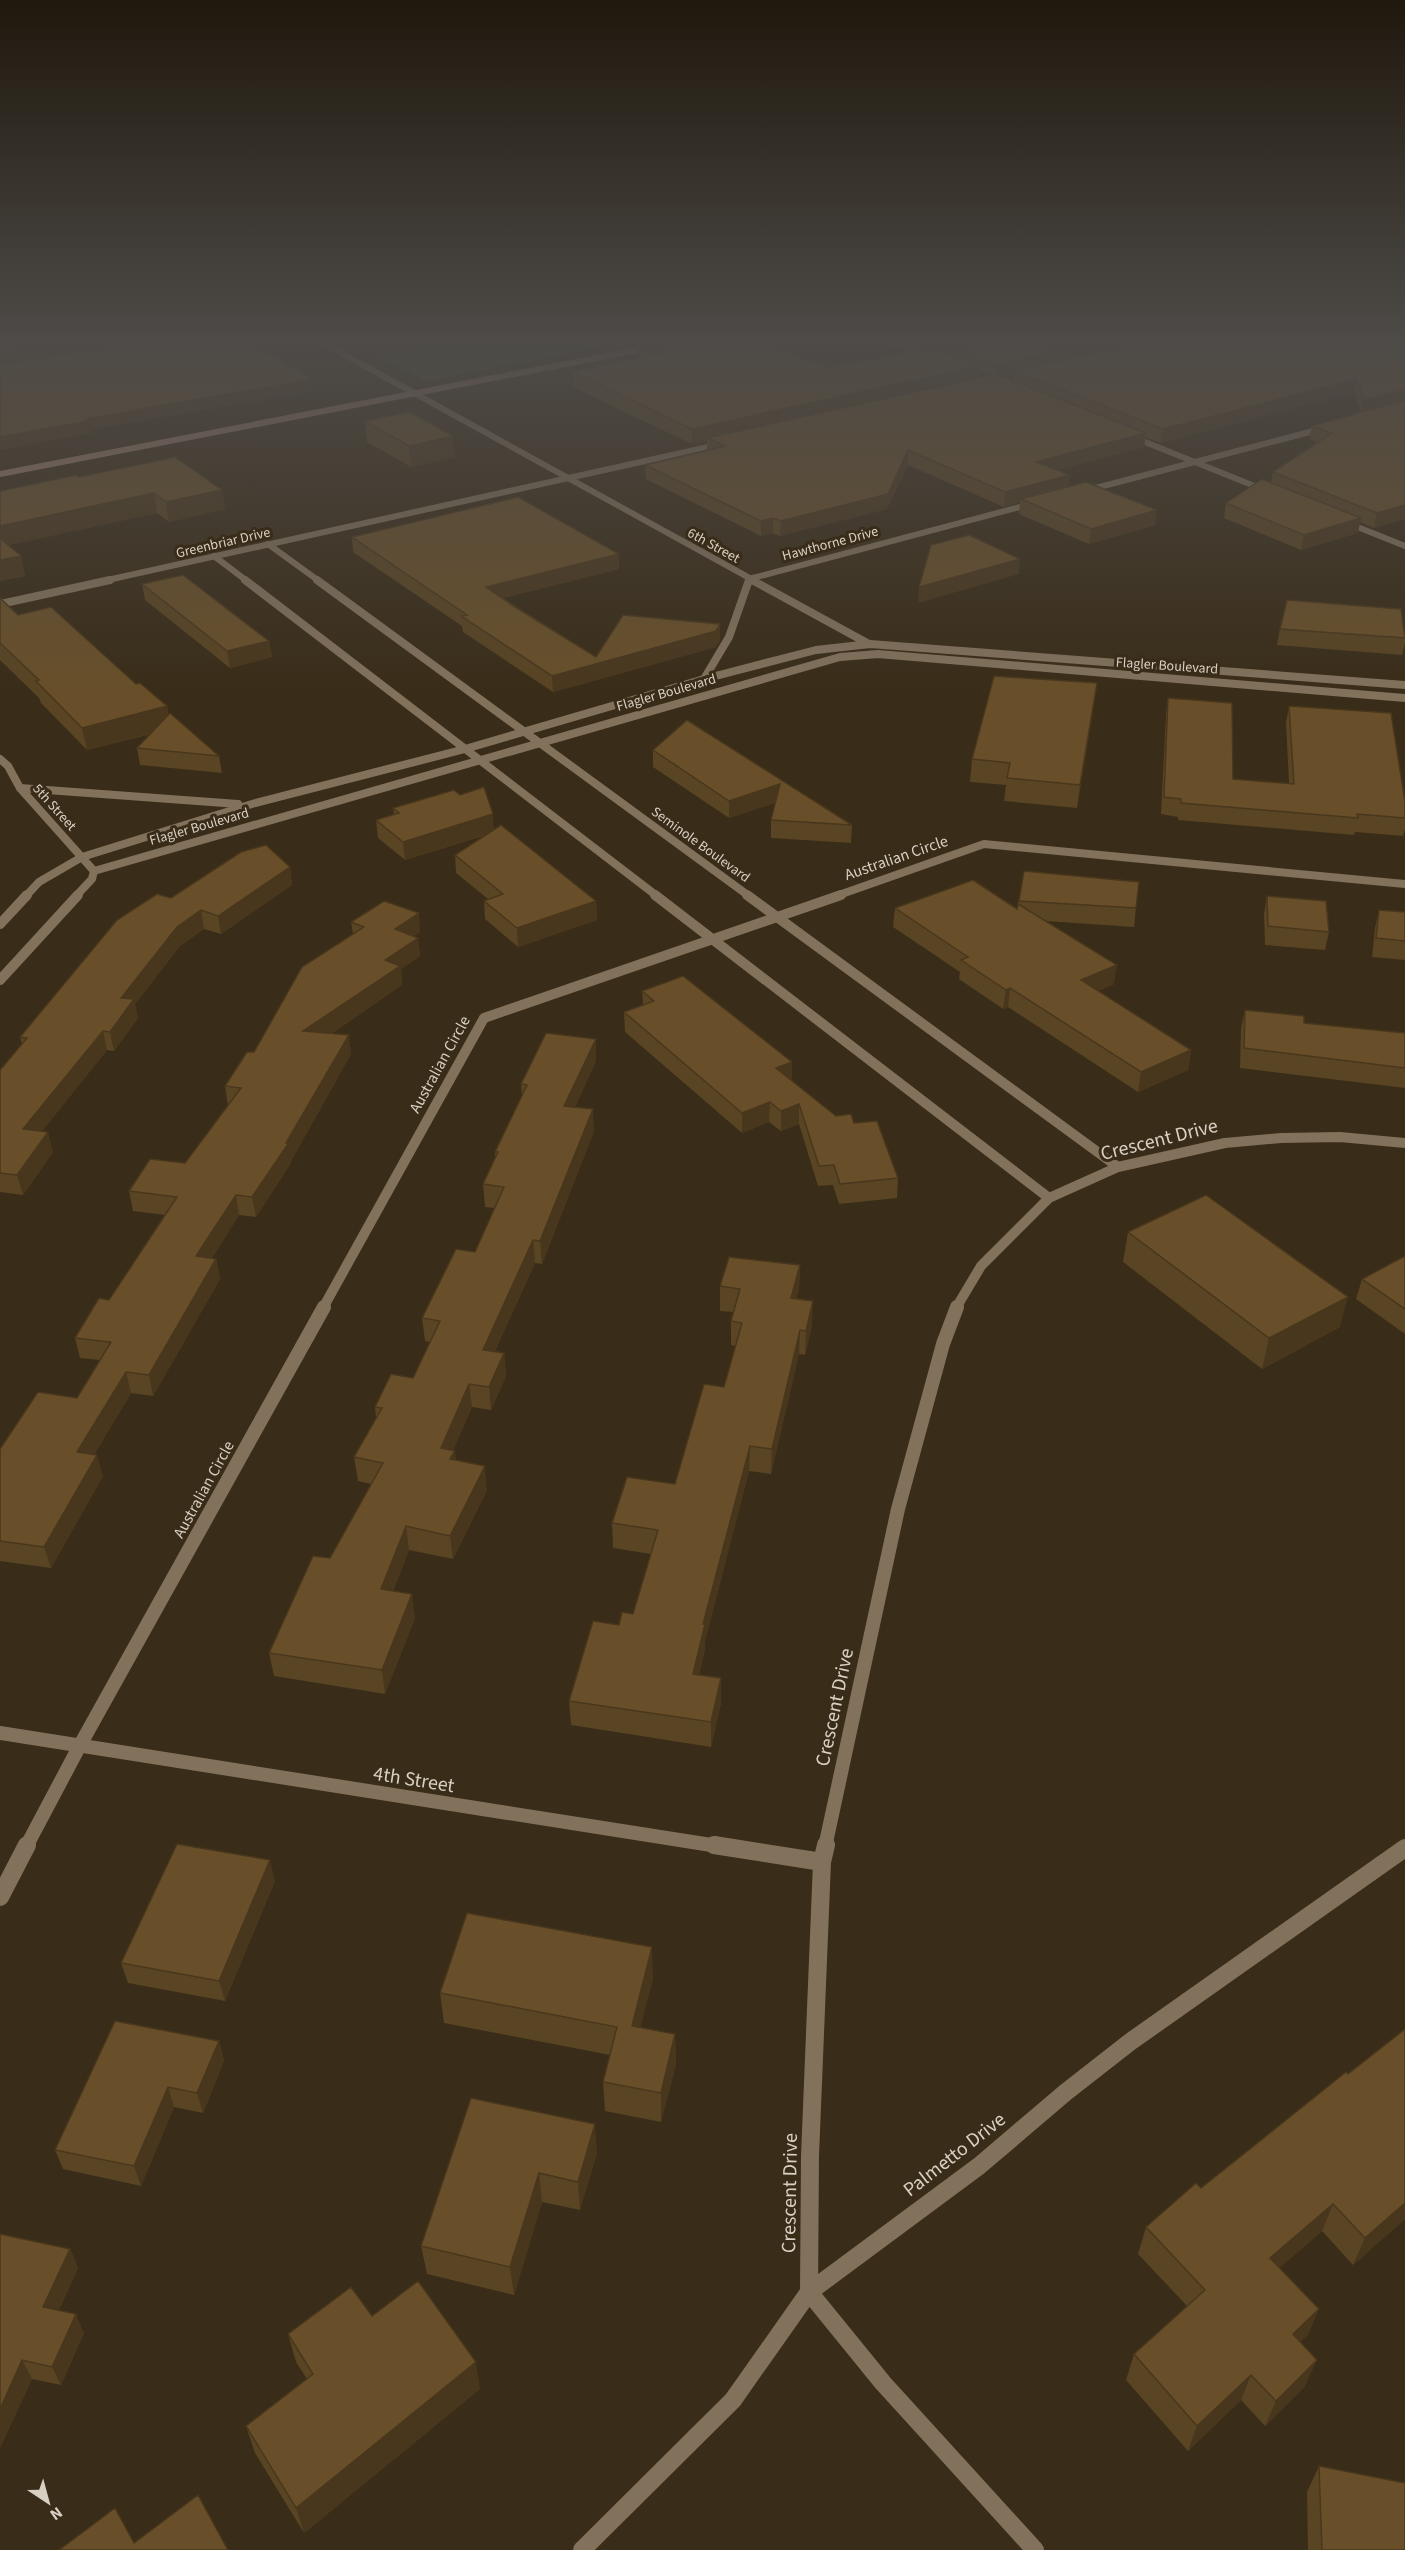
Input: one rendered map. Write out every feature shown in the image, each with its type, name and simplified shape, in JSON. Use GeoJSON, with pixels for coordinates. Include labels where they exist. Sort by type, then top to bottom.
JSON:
{"type":"FeatureCollection","features":[{"type":"Feature","properties":{"kind":"street"},"geometry":{"type":"LineString","coordinates":[[0,474],[82,458]]}},
{"type":"Feature","properties":{"kind":"street","name":"6th Street"},"geometry":{"type":"LineString","coordinates":[[532,458],[870,644],[878,654]]}},
{"type":"Feature","properties":{"kind":"street","name":"Greenbriar Drive"},"geometry":{"type":"LineString","coordinates":[[0,604],[662,458]]}},
{"type":"Feature","properties":{"kind":"street"},"geometry":{"type":"LineString","coordinates":[[1184,458],[1275,494]]}},
{"type":"Feature","properties":{"kind":"street"},"geometry":{"type":"LineString","coordinates":[[1071,494],[1209,458]]}},
{"type":"Feature","properties":{"kind":"street","name":"Hawthorne Drive"},"geometry":{"type":"LineString","coordinates":[[749,579],[1048,500]]}},
{"type":"Feature","properties":{"kind":"street"},"geometry":{"type":"LineString","coordinates":[[1340,520],[1405,546]]}},
{"type":"Feature","properties":{"kind":"street","name":"Seminole Boulevard"},"geometry":{"type":"LineString","coordinates":[[267,544],[1118,1167]]}},
{"type":"Feature","properties":{"kind":"street"},"geometry":{"type":"LineString","coordinates":[[214,556],[1049,1198]]}},
{"type":"Feature","properties":{"kind":"street"},"geometry":{"type":"LineString","coordinates":[[704,679],[729,637],[749,579]]}},
{"type":"Feature","properties":{"kind":"street","name":"Flagler Boulevard"},"geometry":{"type":"LineString","coordinates":[[0,924],[39,882],[82,857],[252,804],[465,749],[704,679],[816,650],[870,644],[1405,685]]}},
{"type":"Feature","properties":{"kind":"street","name":"Flagler Boulevard"},"geometry":{"type":"LineString","coordinates":[[94,871],[840,657],[878,654],[1405,698]]}},
{"type":"Feature","properties":{"kind":"street","name":"5th Street"},"geometry":{"type":"LineString","coordinates":[[0,759],[20,788],[94,871]]}},
{"type":"Feature","properties":{"kind":"street"},"geometry":{"type":"LineString","coordinates":[[20,788],[209,804],[252,804]]}},
{"type":"Feature","properties":{"kind":"street","name":"Australian Circle"},"geometry":{"type":"LineString","coordinates":[[0,1897],[79,1747],[484,1018],[984,844],[1405,884]]}},
{"type":"Feature","properties":{"kind":"street"},"geometry":{"type":"LineString","coordinates":[[0,980],[92,879],[94,871]]}},
{"type":"Feature","properties":{"kind":"street","name":"Crescent Drive"},"geometry":{"type":"LineString","coordinates":[[809,2292],[810,2156],[822,1862],[898,1509],[943,1344],[958,1303],[981,1266],[1049,1198],[1118,1167],[1225,1143],[1281,1138],[1340,1137],[1405,1143]]}},
{"type":"Feature","properties":{"kind":"street","name":"4th Street"},"geometry":{"type":"LineString","coordinates":[[0,1733],[822,1862]]}},
{"type":"Feature","properties":{"kind":"street","name":"Palmetto Drive"},"geometry":{"type":"LineString","coordinates":[[582,2550],[733,2400],[809,2292],[979,2166],[1066,2092],[1130,2042],[1405,1848]]}},
{"type":"Feature","properties":{"kind":"street"},"geometry":{"type":"LineString","coordinates":[[809,2292],[883,2383],[1035,2550]]}},
{"type":"Feature","properties":{"kind":"building"},"geometry":{"type":"Polygon","coordinates":[[[176,458],[222,490],[166,502],[154,493],[0,526],[0,491],[76,475],[79,477],[176,458]]]}},
{"type":"Feature","properties":{"kind":"building"},"geometry":{"type":"Polygon","coordinates":[[[674,458],[904,458],[888,494],[781,521],[773,518],[761,521],[645,465],[674,458]]]}},
{"type":"Feature","properties":{"kind":"building"},"geometry":{"type":"Polygon","coordinates":[[[926,458],[1051,458],[1036,462],[1070,475],[1005,492],[926,458]]]}},
{"type":"Feature","properties":{"kind":"building"},"geometry":{"type":"Polygon","coordinates":[[[1294,458],[1405,458],[1405,505],[1377,513],[1273,472],[1294,458]]]}},
{"type":"Feature","properties":{"kind":"building"},"geometry":{"type":"Polygon","coordinates":[[[1262,479],[1361,518],[1304,535],[1226,503],[1262,479]]]}},
{"type":"Feature","properties":{"kind":"building"},"geometry":{"type":"Polygon","coordinates":[[[1086,482],[1157,510],[1091,529],[1021,499],[1086,482]]]}},
{"type":"Feature","properties":{"kind":"building"},"geometry":{"type":"Polygon","coordinates":[[[518,497],[619,554],[486,587],[512,605],[596,657],[623,615],[720,624],[716,631],[552,676],[461,616],[467,615],[352,537],[518,497]]]}},
{"type":"Feature","properties":{"kind":"building"},"geometry":{"type":"Polygon","coordinates":[[[969,535],[1020,559],[919,587],[931,545],[969,535]]]}},
{"type":"Feature","properties":{"kind":"building"},"geometry":{"type":"Polygon","coordinates":[[[0,538],[21,556],[0,560],[0,538]]]}},
{"type":"Feature","properties":{"kind":"building"},"geometry":{"type":"Polygon","coordinates":[[[183,575],[269,641],[227,651],[142,584],[183,575]]]}},
{"type":"Feature","properties":{"kind":"building"},"geometry":{"type":"Polygon","coordinates":[[[0,598],[18,615],[51,607],[136,684],[140,683],[167,706],[82,728],[36,681],[39,680],[0,643],[0,598]]]}},
{"type":"Feature","properties":{"kind":"building"},"geometry":{"type":"Polygon","coordinates":[[[1287,600],[1401,609],[1405,638],[1280,629],[1287,600]]]}},
{"type":"Feature","properties":{"kind":"building"},"geometry":{"type":"Polygon","coordinates":[[[994,676],[1097,683],[1080,785],[1007,778],[1010,763],[972,759],[994,676]]]}},
{"type":"Feature","properties":{"kind":"building"},"geometry":{"type":"Polygon","coordinates":[[[1168,698],[1232,703],[1233,779],[1294,784],[1289,706],[1391,713],[1405,802],[1405,818],[1357,814],[1358,818],[1181,803],[1181,799],[1164,797],[1168,698]]]}},
{"type":"Feature","properties":{"kind":"building"},"geometry":{"type":"Polygon","coordinates":[[[170,713],[219,756],[137,748],[170,713]]]}},
{"type":"Feature","properties":{"kind":"building"},"geometry":{"type":"Polygon","coordinates":[[[687,720],[852,825],[771,820],[780,784],[729,801],[653,750],[687,720]]]}},
{"type":"Feature","properties":{"kind":"building"},"geometry":{"type":"Polygon","coordinates":[[[484,787],[493,814],[403,842],[376,820],[399,813],[393,808],[454,790],[460,795],[484,787]]]}},
{"type":"Feature","properties":{"kind":"building"},"geometry":{"type":"Polygon","coordinates":[[[501,825],[596,901],[517,928],[484,901],[503,894],[455,855],[501,825]]]}},
{"type":"Feature","properties":{"kind":"building"},"geometry":{"type":"Polygon","coordinates":[[[266,845],[290,867],[218,916],[201,910],[177,927],[121,998],[134,999],[110,1032],[103,1031],[23,1129],[48,1132],[17,1175],[0,1173],[0,1070],[27,1038],[20,1037],[117,920],[157,894],[171,898],[241,852],[266,845]]]}},
{"type":"Feature","properties":{"kind":"building"},"geometry":{"type":"Polygon","coordinates":[[[1024,871],[1139,882],[1136,908],[1019,901],[1024,871]]]}},
{"type":"Feature","properties":{"kind":"building"},"geometry":{"type":"Polygon","coordinates":[[[973,880],[1017,909],[1018,904],[1117,965],[1081,980],[1191,1050],[1141,1072],[1010,988],[1006,990],[961,960],[968,957],[895,908],[973,880]]]}},
{"type":"Feature","properties":{"kind":"building"},"geometry":{"type":"Polygon","coordinates":[[[1267,896],[1326,901],[1329,932],[1268,926],[1267,896]]]}},
{"type":"Feature","properties":{"kind":"building"},"geometry":{"type":"Polygon","coordinates":[[[384,901],[419,913],[395,929],[418,938],[385,960],[400,966],[303,1031],[349,1035],[286,1143],[288,1144],[252,1197],[236,1195],[196,1256],[216,1259],[149,1375],[126,1372],[77,1452],[97,1455],[44,1547],[0,1541],[0,1449],[38,1392],[77,1398],[111,1342],[75,1338],[99,1298],[109,1300],[177,1197],[129,1191],[150,1159],[185,1163],[241,1088],[225,1086],[247,1052],[254,1052],[302,967],[364,927],[351,922],[384,901]]]}},
{"type":"Feature","properties":{"kind":"building"},"geometry":{"type":"Polygon","coordinates":[[[1379,910],[1405,912],[1405,941],[1376,938],[1379,910]]]}},
{"type":"Feature","properties":{"kind":"building"},"geometry":{"type":"Polygon","coordinates":[[[683,976],[792,1062],[776,1068],[836,1116],[851,1114],[854,1123],[877,1121],[898,1178],[840,1184],[834,1165],[819,1166],[799,1104],[781,1111],[770,1102],[742,1113],[624,1012],[654,1001],[642,991],[683,976]]]}},
{"type":"Feature","properties":{"kind":"building"},"geometry":{"type":"Polygon","coordinates":[[[1245,1010],[1304,1016],[1304,1023],[1405,1033],[1405,1068],[1244,1048],[1245,1010]]]}},
{"type":"Feature","properties":{"kind":"building"},"geometry":{"type":"Polygon","coordinates":[[[546,1033],[596,1039],[564,1106],[593,1109],[540,1241],[533,1240],[483,1350],[504,1353],[489,1387],[469,1384],[441,1448],[455,1451],[450,1459],[485,1466],[450,1536],[406,1526],[381,1589],[412,1594],[382,1670],[269,1653],[313,1556],[330,1558],[383,1463],[354,1457],[382,1408],[375,1407],[391,1374],[413,1378],[440,1321],[422,1318],[456,1249],[475,1252],[504,1187],[483,1184],[498,1152],[495,1152],[527,1085],[521,1084],[546,1033]]]}},
{"type":"Feature","properties":{"kind":"building"},"geometry":{"type":"Polygon","coordinates":[[[1206,1195],[1348,1297],[1269,1338],[1128,1232],[1206,1195]]]}},
{"type":"Feature","properties":{"kind":"building"},"geometry":{"type":"Polygon","coordinates":[[[1405,1256],[1405,1309],[1362,1279],[1405,1256]]]}},
{"type":"Feature","properties":{"kind":"building"},"geometry":{"type":"Polygon","coordinates":[[[729,1257],[800,1265],[791,1298],[813,1301],[806,1331],[800,1330],[772,1449],[750,1446],[703,1624],[705,1624],[693,1674],[721,1678],[711,1722],[569,1701],[593,1621],[619,1625],[622,1612],[633,1614],[658,1530],[612,1523],[627,1477],[675,1484],[704,1384],[724,1387],[742,1323],[731,1321],[740,1289],[720,1286],[729,1257]]]}},
{"type":"Feature","properties":{"kind":"building"},"geometry":{"type":"Polygon","coordinates":[[[177,1844],[270,1860],[219,1981],[121,1963],[177,1844]]]}},
{"type":"Feature","properties":{"kind":"building"},"geometry":{"type":"Polygon","coordinates":[[[467,1913],[652,1947],[632,2026],[675,2034],[661,2093],[603,2082],[617,2027],[440,1993],[467,1913]]]}},
{"type":"Feature","properties":{"kind":"building"},"geometry":{"type":"Polygon","coordinates":[[[115,2021],[219,2041],[197,2093],[168,2087],[134,2166],[55,2150],[115,2021]]]}},
{"type":"Feature","properties":{"kind":"building"},"geometry":{"type":"Polygon","coordinates":[[[1405,2029],[1405,2203],[1365,2238],[1333,2204],[1270,2258],[1319,2309],[1293,2334],[1317,2360],[1276,2401],[1251,2375],[1197,2426],[1134,2354],[1205,2290],[1146,2227],[1196,2183],[1201,2188],[1346,2072],[1348,2074],[1405,2029]]]}},
{"type":"Feature","properties":{"kind":"building"},"geometry":{"type":"Polygon","coordinates":[[[471,2098],[595,2124],[578,2182],[539,2173],[510,2267],[421,2246],[471,2098]]]}},
{"type":"Feature","properties":{"kind":"building"},"geometry":{"type":"Polygon","coordinates":[[[0,2234],[70,2249],[43,2307],[76,2314],[52,2367],[22,2360],[0,2409],[0,2234]]]}},
{"type":"Feature","properties":{"kind":"building"},"geometry":{"type":"Polygon","coordinates":[[[418,2281],[476,2362],[296,2508],[246,2426],[313,2374],[288,2334],[351,2287],[372,2316],[418,2281]]]}},
{"type":"Feature","properties":{"kind":"building"},"geometry":{"type":"Polygon","coordinates":[[[1319,2466],[1405,2483],[1405,2550],[1322,2550],[1319,2466]]]}},
{"type":"Feature","properties":{"kind":"building"},"geometry":{"type":"Polygon","coordinates":[[[198,2495],[228,2550],[59,2550],[115,2508],[134,2543],[198,2495]]]}}]}
